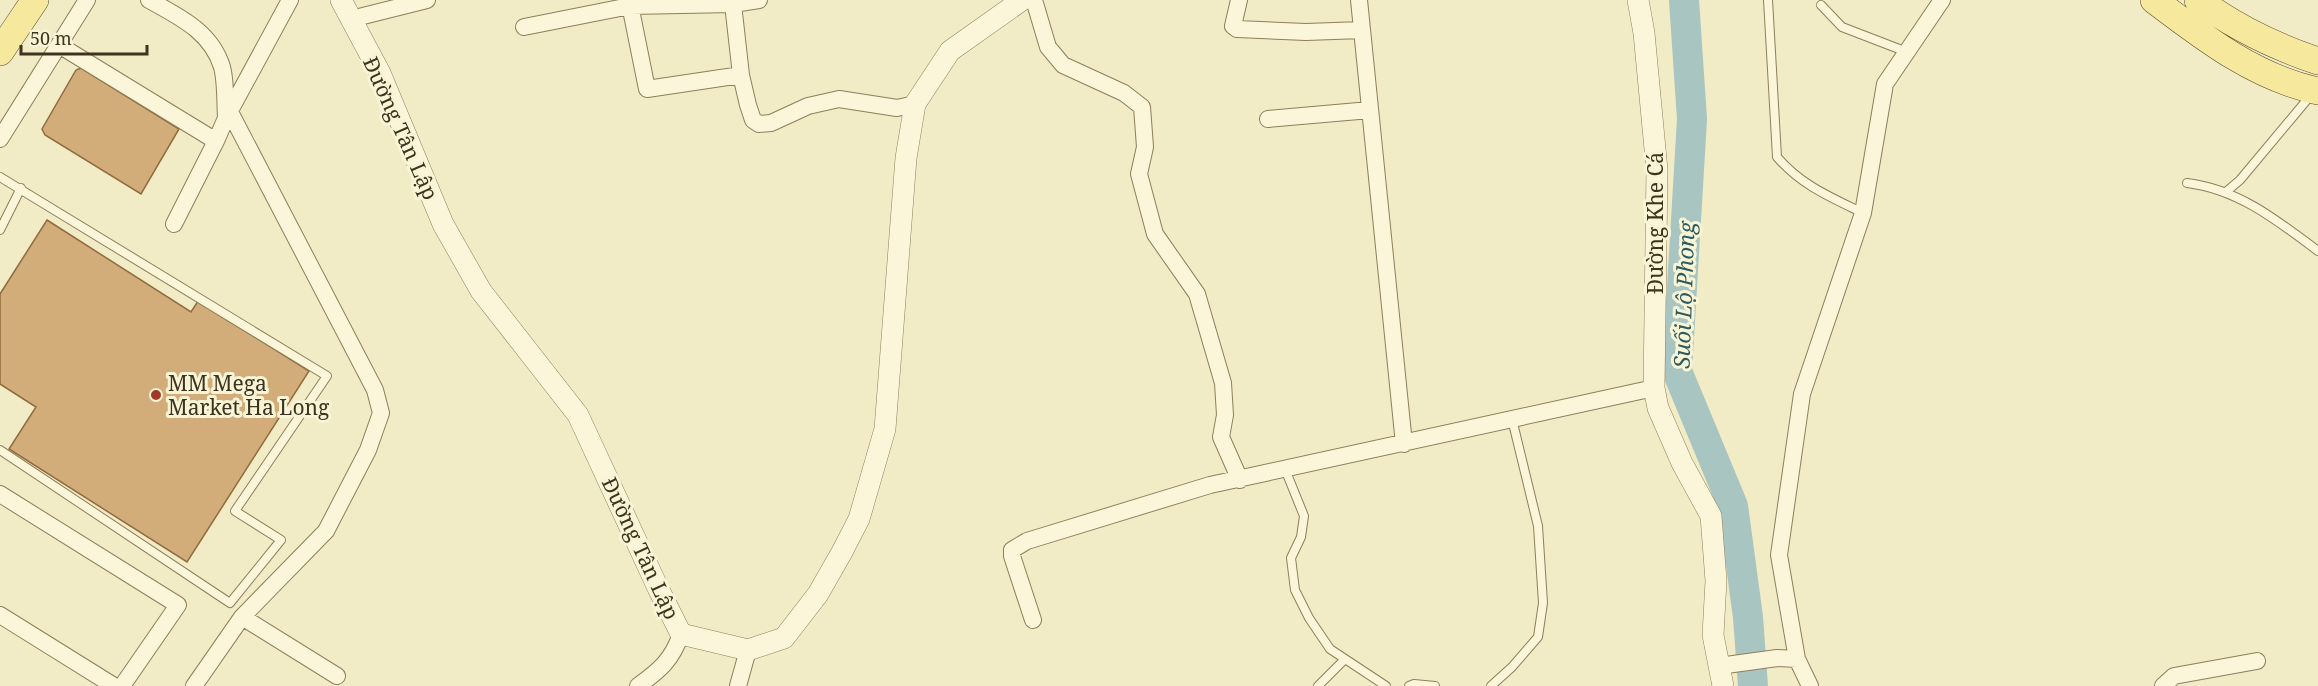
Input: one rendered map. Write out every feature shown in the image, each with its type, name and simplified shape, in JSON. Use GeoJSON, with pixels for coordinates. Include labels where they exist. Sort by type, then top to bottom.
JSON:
{"type":"FeatureCollection","features":[{"type":"Feature","properties":{"kind":"main road"},"geometry":{"type":"LineString","coordinates":[[0,52],[35,0]]}},
{"type":"Feature","properties":{"kind":"main road"},"geometry":{"type":"LineString","coordinates":[[2154,0],[2210,42],[2268,75],[2317,91]]}},
{"type":"Feature","properties":{"kind":"main road"},"geometry":{"type":"LineString","coordinates":[[2198,0],[2229,23],[2284,50],[2318,61]]}},
{"type":"Feature","properties":{"kind":"street"},"geometry":{"type":"LineString","coordinates":[[0,139],[87,0]]}},
{"type":"Feature","properties":{"kind":"street"},"geometry":{"type":"LineString","coordinates":[[149,0],[197,29],[213,45],[222,68],[228,115],[375,390],[381,413],[368,450],[326,531],[242,617],[194,686]]}},
{"type":"Feature","properties":{"kind":"street"},"geometry":{"type":"LineString","coordinates":[[174,224],[228,115],[290,0]]}},
{"type":"Feature","properties":{"kind":"street"},"geometry":{"type":"LineString","coordinates":[[346,9],[427,0]]}},
{"type":"Feature","properties":{"kind":"street"},"geometry":{"type":"LineString","coordinates":[[524,27],[630,3],[732,4],[759,0]]}},
{"type":"Feature","properties":{"kind":"street"},"geometry":{"type":"LineString","coordinates":[[738,686],[748,650],[784,638],[818,594],[859,519],[885,429],[906,158],[915,104],[950,51],[1022,0]]}},
{"type":"Feature","properties":{"kind":"street"},"geometry":{"type":"LineString","coordinates":[[1034,0],[1048,47],[1063,65],[1124,93],[1142,106],[1145,147],[1139,174],[1155,234],[1197,294],[1223,383],[1225,415],[1221,437],[1240,480]]}},
{"type":"Feature","properties":{"kind":"street"},"geometry":{"type":"LineString","coordinates":[[1239,0],[1233,26],[1237,29],[1306,32],[1362,30]]}},
{"type":"Feature","properties":{"kind":"street"},"geometry":{"type":"LineString","coordinates":[[1359,0],[1404,444]]}},
{"type":"Feature","properties":{"kind":"street","name":"Đường Khe Cá"},"geometry":{"type":"LineString","coordinates":[[1638,0],[1644,33],[1657,170],[1654,388],[1658,408],[1678,454],[1711,516],[1716,581],[1713,635],[1727,672]]}},
{"type":"Feature","properties":{"kind":"street"},"geometry":{"type":"LineString","coordinates":[[1810,686],[1797,659],[1779,555],[1802,394],[1863,213],[1885,84],[1942,0]]}},
{"type":"Feature","properties":{"kind":"street"},"geometry":{"type":"LineString","coordinates":[[630,3],[647,89],[741,75]]}},
{"type":"Feature","properties":{"kind":"street"},"geometry":{"type":"LineString","coordinates":[[732,4],[741,75],[750,112],[753,120],[759,124],[771,123],[808,106],[831,100],[849,100],[897,108],[915,104]]}},
{"type":"Feature","properties":{"kind":"street","name":"Đường Tân Lập"},"geometry":{"type":"LineString","coordinates":[[346,9],[380,73],[443,224],[481,291],[578,416],[681,634],[748,650]]}},
{"type":"Feature","properties":{"kind":"street"},"geometry":{"type":"LineString","coordinates":[[59,45],[216,141]]}},
{"type":"Feature","properties":{"kind":"street"},"geometry":{"type":"LineString","coordinates":[[1268,119],[1370,110]]}},
{"type":"Feature","properties":{"kind":"street"},"geometry":{"type":"LineString","coordinates":[[1033,620],[1012,556],[1012,550],[1017,546],[1182,493],[1654,388]]}},
{"type":"Feature","properties":{"kind":"street"},"geometry":{"type":"LineString","coordinates":[[0,494],[178,604],[122,686]]}},
{"type":"Feature","properties":{"kind":"street"},"geometry":{"type":"LineString","coordinates":[[0,615],[114,686]]}},
{"type":"Feature","properties":{"kind":"street"},"geometry":{"type":"LineString","coordinates":[[242,617],[338,676]]}},
{"type":"Feature","properties":{"kind":"street"},"geometry":{"type":"LineString","coordinates":[[638,686],[660,670],[674,652],[681,634]]}},
{"type":"Feature","properties":{"kind":"street"},"geometry":{"type":"LineString","coordinates":[[1727,672],[1777,658],[1797,659]]}},
{"type":"Feature","properties":{"kind":"street"},"geometry":{"type":"LineString","coordinates":[[2163,686],[2174,676],[2257,661]]}},
{"type":"Feature","properties":{"kind":"lane"},"geometry":{"type":"LineString","coordinates":[[1768,0],[1777,157],[1792,174],[1824,194],[1863,213]]}},
{"type":"Feature","properties":{"kind":"lane"},"geometry":{"type":"LineString","coordinates":[[1821,6],[1842,27],[1907,52]]}},
{"type":"Feature","properties":{"kind":"lane"},"geometry":{"type":"LineString","coordinates":[[2227,191],[2240,180],[2317,91]]}},
{"type":"Feature","properties":{"kind":"lane"},"geometry":{"type":"LineString","coordinates":[[0,177],[327,376],[235,511],[281,540],[230,603],[0,450]]}},
{"type":"Feature","properties":{"kind":"lane"},"geometry":{"type":"LineString","coordinates":[[2187,183],[2207,185],[2227,191],[2280,222],[2318,251]]}},
{"type":"Feature","properties":{"kind":"lane"},"geometry":{"type":"LineString","coordinates":[[0,230],[21,188]]}},
{"type":"Feature","properties":{"kind":"lane"},"geometry":{"type":"LineString","coordinates":[[1491,686],[1512,667],[1538,637],[1543,603],[1538,526],[1512,419]]}},
{"type":"Feature","properties":{"kind":"lane"},"geometry":{"type":"LineString","coordinates":[[1286,470],[1304,516],[1301,537],[1291,558],[1295,590],[1309,618],[1330,649],[1386,686]]}},
{"type":"Feature","properties":{"kind":"lane"},"geometry":{"type":"LineString","coordinates":[[1318,686],[1345,659]]}},
{"type":"Feature","properties":{"kind":"lane"},"geometry":{"type":"LineString","coordinates":[[1409,686],[1414,684],[1435,686]]}},
{"type":"Feature","properties":{"kind":"building"},"geometry":{"type":"Polygon","coordinates":[[[81,68],[179,129],[141,194],[45,135],[42,129],[76,70],[81,68]]]}},
{"type":"Feature","properties":{"kind":"building","name":"MM Mega Market Ha Long"},"geometry":{"type":"Polygon","coordinates":[[[47,220],[191,312],[198,301],[309,371],[187,562],[9,449],[36,407],[0,384],[0,294],[47,220]]]}},
{"type":"Feature","properties":{"kind":"waterway","name":"Suối Lộ Phong"},"geometry":{"type":"LineString","coordinates":[[1684,0],[1692,119],[1677,371],[1733,506],[1748,617],[1753,686]]}},
{"type":"Feature","properties":{"kind":"place","name":"MM Mega Market Ha Long"},"geometry":{"type":"Point","coordinates":[156,395]}}]}
